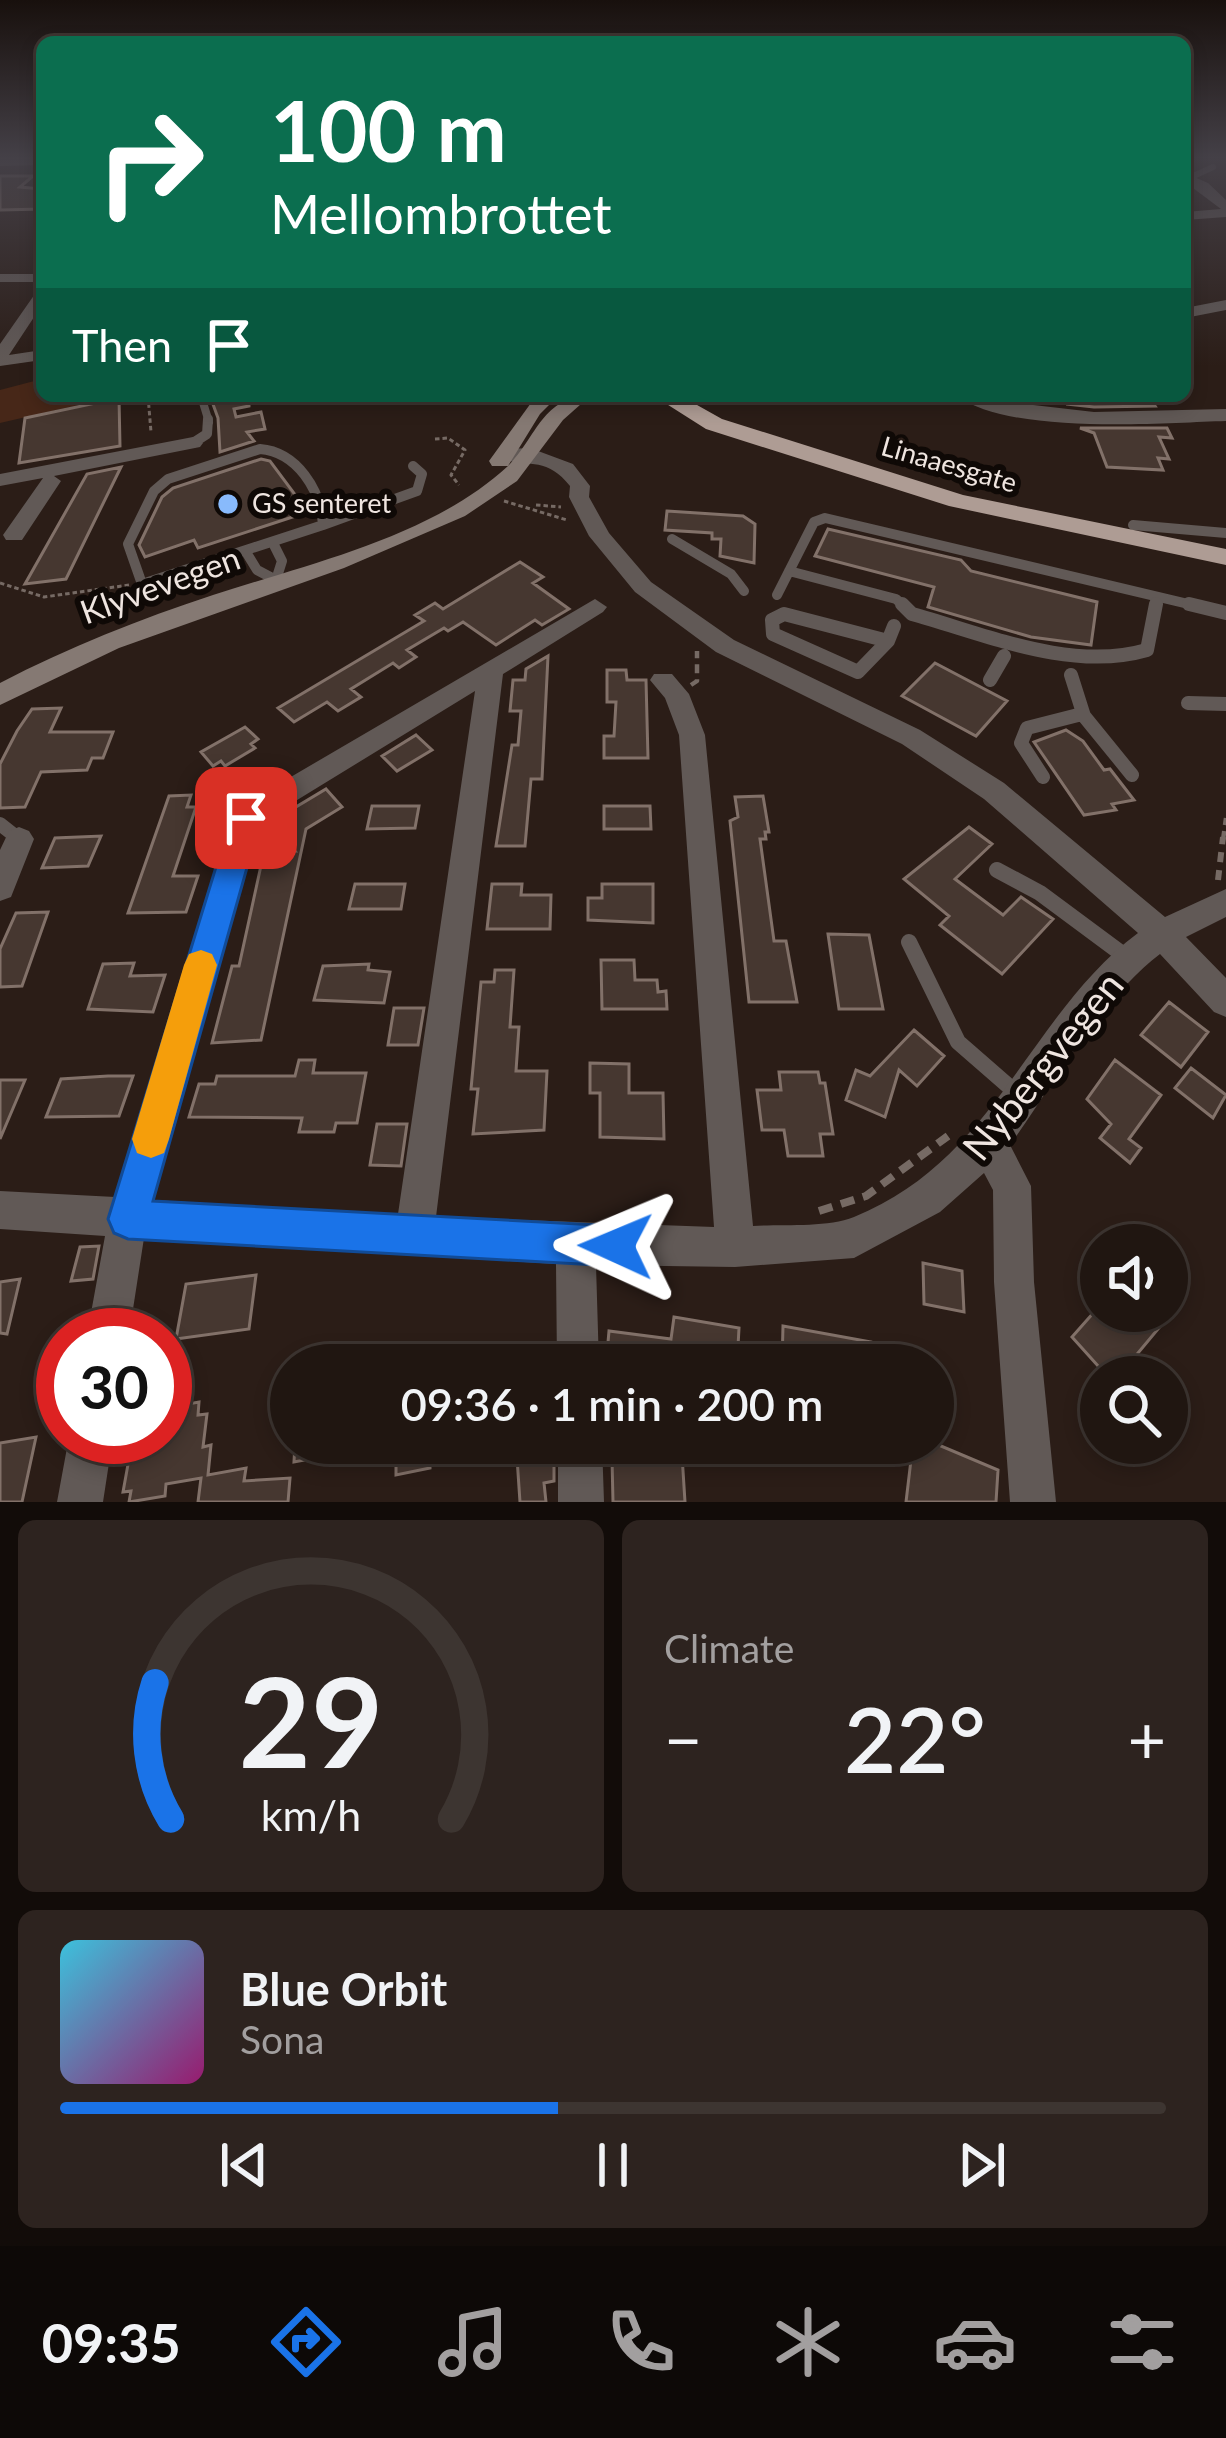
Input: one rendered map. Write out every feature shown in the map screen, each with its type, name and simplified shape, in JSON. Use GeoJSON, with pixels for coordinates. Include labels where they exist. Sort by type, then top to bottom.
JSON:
{"type":"FeatureCollection","features":[{"type":"Feature","properties":{"kind":"highway","name":"Linaaesgate"},"geometry":{"type":"LineString","coordinates":[[676,402],[714,424],[929,493],[1136,534],[1226,537]]}},
{"type":"Feature","properties":{"kind":"highway","name":"Linaaesgate"},"geometry":{"type":"LineString","coordinates":[[717,402],[734,413],[953,484],[1226,561]]}},
{"type":"Feature","properties":{"kind":"main road","name":"Klyvevegen"},"geometry":{"type":"LineString","coordinates":[[518,459],[532,410],[541,402]]}},
{"type":"Feature","properties":{"kind":"main road","name":"Klyvevegen"},"geometry":{"type":"LineString","coordinates":[[0,674],[120,619],[267,561],[422,511],[518,459],[572,402]]}},
{"type":"Feature","properties":{"kind":"main road","name":"Klyvevegen"},"geometry":{"type":"LineString","coordinates":[[0,695],[267,561]]}},
{"type":"Feature","properties":{"kind":"street"},"geometry":{"type":"LineString","coordinates":[[0,278],[36,278]]}},
{"type":"Feature","properties":{"kind":"street"},"geometry":{"type":"LineString","coordinates":[[0,359],[36,303]]}},
{"type":"Feature","properties":{"kind":"street"},"geometry":{"type":"LineString","coordinates":[[1191,312],[1226,305]]}},
{"type":"Feature","properties":{"kind":"street"},"geometry":{"type":"LineString","coordinates":[[0,359],[36,356]]}},
{"type":"Feature","properties":{"kind":"street"},"geometry":{"type":"LineString","coordinates":[[985,402],[1057,415],[1226,415]]}},
{"type":"Feature","properties":{"kind":"street"},"geometry":{"type":"LineString","coordinates":[[0,480],[193,443]]}},
{"type":"Feature","properties":{"kind":"street"},"geometry":{"type":"LineString","coordinates":[[518,459],[545,475],[643,586],[704,633],[949,760],[994,791],[1162,934],[1226,1001]]}},
{"type":"Feature","properties":{"kind":"street"},"geometry":{"type":"LineString","coordinates":[[0,560],[7,534],[50,482]]}},
{"type":"Feature","properties":{"kind":"street"},"geometry":{"type":"LineString","coordinates":[[113,1308],[128,1219],[246,818],[595,607]]}},
{"type":"Feature","properties":{"kind":"street"},"geometry":{"type":"LineString","coordinates":[[415,1238],[491,670]]}},
{"type":"Feature","properties":{"kind":"street"},"geometry":{"type":"LineString","coordinates":[[670,687],[692,735],[735,1247]]}},
{"type":"Feature","properties":{"kind":"street"},"geometry":{"type":"LineString","coordinates":[[0,888],[9,831]]}},
{"type":"Feature","properties":{"kind":"street","name":"Nybergvegen"},"geometry":{"type":"LineString","coordinates":[[0,1210],[576,1245],[735,1247],[854,1238],[926,1198],[970,1139],[1020,1096],[1129,959],[1162,934],[1225,902]]}},
{"type":"Feature","properties":{"kind":"street"},"geometry":{"type":"LineString","coordinates":[[970,1139],[1012,1186],[1014,1282],[1033,1502]]}},
{"type":"Feature","properties":{"kind":"street"},"geometry":{"type":"LineString","coordinates":[[576,1245],[578,1344]]}},
{"type":"Feature","properties":{"kind":"street"},"geometry":{"type":"LineString","coordinates":[[80,1502],[86,1464]]}},
{"type":"Feature","properties":{"kind":"street"},"geometry":{"type":"LineString","coordinates":[[580,1464],[580,1502]]}},
{"type":"Feature","properties":{"kind":"lane"},"geometry":{"type":"LineString","coordinates":[[193,443],[207,434],[203,402]]}},
{"type":"Feature","properties":{"kind":"lane"},"geometry":{"type":"LineString","coordinates":[[323,525],[317,498],[279,449],[260,448],[168,479],[154,491],[128,544],[142,584],[267,561],[323,525],[417,491],[422,474],[413,466]]}},
{"type":"Feature","properties":{"kind":"lane"},"geometry":{"type":"LineString","coordinates":[[777,595],[814,522],[833,518],[1226,613]]}},
{"type":"Feature","properties":{"kind":"lane"},"geometry":{"type":"LineString","coordinates":[[672,538],[731,574],[744,592]]}},
{"type":"Feature","properties":{"kind":"lane"},"geometry":{"type":"LineString","coordinates":[[789,571],[896,598],[912,614],[1090,658],[1131,658],[1147,650],[1153,638],[1157,596]]}},
{"type":"Feature","properties":{"kind":"lane"},"geometry":{"type":"LineString","coordinates":[[888,641],[784,614],[772,620],[769,628],[772,634],[858,672],[888,641],[912,614]]}},
{"type":"Feature","properties":{"kind":"lane"},"geometry":{"type":"LineString","coordinates":[[989,680],[1004,656]]}},
{"type":"Feature","properties":{"kind":"lane"},"geometry":{"type":"LineString","coordinates":[[1071,674],[1071,695],[1082,714],[1132,776]]}},
{"type":"Feature","properties":{"kind":"lane"},"geometry":{"type":"LineString","coordinates":[[1188,703],[1226,704]]}},
{"type":"Feature","properties":{"kind":"lane"},"geometry":{"type":"LineString","coordinates":[[1043,777],[1021,743],[1027,728],[1082,714]]}},
{"type":"Feature","properties":{"kind":"lane"},"geometry":{"type":"LineString","coordinates":[[998,870],[1040,893],[1129,959]]}},
{"type":"Feature","properties":{"kind":"lane"},"geometry":{"type":"LineString","coordinates":[[909,942],[958,1042],[1020,1096]]}},
{"type":"Feature","properties":{"kind":"path"},"geometry":{"type":"LineString","coordinates":[[149,402],[153,451]]}},
{"type":"Feature","properties":{"kind":"path"},"geometry":{"type":"LineString","coordinates":[[435,439],[448,438],[465,450],[451,475],[459,484]]}},
{"type":"Feature","properties":{"kind":"path"},"geometry":{"type":"LineString","coordinates":[[500,500],[557,514],[582,514]]}},
{"type":"Feature","properties":{"kind":"path"},"geometry":{"type":"LineString","coordinates":[[525,506],[582,514]]}},
{"type":"Feature","properties":{"kind":"path"},"geometry":{"type":"LineString","coordinates":[[0,583],[44,596],[142,584]]}},
{"type":"Feature","properties":{"kind":"path"},"geometry":{"type":"LineString","coordinates":[[670,687],[697,681],[698,649],[704,633]]}},
{"type":"Feature","properties":{"kind":"path"},"geometry":{"type":"LineString","coordinates":[[1225,902],[1217,872],[1226,818]]}},
{"type":"Feature","properties":{"kind":"path"},"geometry":{"type":"LineString","coordinates":[[806,1213],[866,1196],[970,1139]]}},
{"type":"Feature","properties":{"kind":"shaded area"},"geometry":{"type":"Polygon","coordinates":[[[36,381],[36,402],[91,402],[0,423],[0,390],[36,381]]]}},
{"type":"Feature","properties":{"kind":"building"},"geometry":{"type":"Polygon","coordinates":[[[119,402],[120,446],[19,463],[25,418],[119,402]]]}},
{"type":"Feature","properties":{"kind":"building"},"geometry":{"type":"Polygon","coordinates":[[[212,402],[249,402],[249,406],[234,409],[236,417],[261,412],[265,429],[247,432],[254,441],[220,452],[212,402]]]}},
{"type":"Feature","properties":{"kind":"building"},"geometry":{"type":"Polygon","coordinates":[[[1152,402],[1155,406],[1094,407],[1067,404],[1152,402]]]}},
{"type":"Feature","properties":{"kind":"building"},"geometry":{"type":"Polygon","coordinates":[[[1080,428],[1167,428],[1172,438],[1159,437],[1169,459],[1158,458],[1163,470],[1107,467],[1094,433],[1080,428]]]}},
{"type":"Feature","properties":{"kind":"building","name":"GS senteret"},"geometry":{"type":"Polygon","coordinates":[[[261,459],[270,461],[308,512],[198,548],[194,540],[145,557],[139,545],[162,497],[173,488],[261,459]]]}},
{"type":"Feature","properties":{"kind":"building"},"geometry":{"type":"Polygon","coordinates":[[[121,467],[66,579],[25,584],[87,474],[121,467]]]}},
{"type":"Feature","properties":{"kind":"building"},"geometry":{"type":"Polygon","coordinates":[[[667,511],[743,516],[755,524],[754,563],[720,556],[721,539],[712,539],[712,533],[665,530],[667,511]]]}},
{"type":"Feature","properties":{"kind":"building"},"geometry":{"type":"Polygon","coordinates":[[[828,529],[961,560],[971,571],[1097,602],[1091,645],[1031,637],[928,607],[934,587],[815,556],[828,529]]]}},
{"type":"Feature","properties":{"kind":"building"},"geometry":{"type":"Polygon","coordinates":[[[520,562],[543,577],[533,583],[569,609],[542,625],[535,620],[496,645],[463,622],[448,631],[444,628],[407,650],[416,657],[399,668],[393,663],[351,689],[361,697],[338,711],[327,702],[294,722],[278,708],[424,621],[415,615],[435,603],[443,609],[520,562]]]}},
{"type":"Feature","properties":{"kind":"building"},"geometry":{"type":"Polygon","coordinates":[[[548,656],[542,779],[531,779],[525,846],[496,846],[512,745],[518,745],[521,711],[510,711],[513,680],[525,680],[526,669],[548,656]]]}},
{"type":"Feature","properties":{"kind":"building"},"geometry":{"type":"Polygon","coordinates":[[[935,663],[1007,701],[976,736],[902,696],[935,663]]]}},
{"type":"Feature","properties":{"kind":"building"},"geometry":{"type":"Polygon","coordinates":[[[607,670],[626,670],[627,680],[646,680],[648,758],[604,758],[604,736],[614,736],[616,702],[607,702],[607,670]]]}},
{"type":"Feature","properties":{"kind":"building"},"geometry":{"type":"Polygon","coordinates":[[[61,708],[50,732],[113,732],[103,758],[92,758],[87,770],[41,772],[25,807],[0,808],[0,764],[17,731],[32,709],[61,708]]]}},
{"type":"Feature","properties":{"kind":"building"},"geometry":{"type":"Polygon","coordinates":[[[245,727],[258,739],[251,744],[255,748],[225,766],[221,761],[213,766],[201,752],[245,727]]]}},
{"type":"Feature","properties":{"kind":"building"},"geometry":{"type":"Polygon","coordinates":[[[1066,730],[1083,741],[1134,800],[1112,804],[1116,810],[1084,815],[1034,742],[1066,730]]]}},
{"type":"Feature","properties":{"kind":"building"},"geometry":{"type":"Polygon","coordinates":[[[416,735],[432,750],[397,771],[382,756],[416,735]]]}},
{"type":"Feature","properties":{"kind":"building"},"geometry":{"type":"Polygon","coordinates":[[[326,789],[342,807],[306,829],[261,1040],[212,1043],[232,966],[239,966],[264,852],[295,851],[271,822],[326,789]]]}},
{"type":"Feature","properties":{"kind":"building"},"geometry":{"type":"Polygon","coordinates":[[[191,795],[187,807],[196,807],[173,876],[198,876],[186,912],[128,913],[169,796],[191,795]]]}},
{"type":"Feature","properties":{"kind":"building"},"geometry":{"type":"Polygon","coordinates":[[[763,796],[769,832],[765,832],[766,839],[760,839],[774,941],[786,941],[797,1002],[749,1002],[730,821],[738,817],[735,797],[763,796]]]}},
{"type":"Feature","properties":{"kind":"building"},"geometry":{"type":"Polygon","coordinates":[[[372,806],[419,806],[415,828],[367,829],[372,806]]]}},
{"type":"Feature","properties":{"kind":"building"},"geometry":{"type":"Polygon","coordinates":[[[604,806],[650,806],[651,829],[604,829],[604,806]]]}},
{"type":"Feature","properties":{"kind":"building"},"geometry":{"type":"Polygon","coordinates":[[[969,827],[992,844],[955,879],[1003,915],[1021,897],[1053,919],[1002,974],[940,925],[949,916],[904,879],[969,827]]]}},
{"type":"Feature","properties":{"kind":"building"},"geometry":{"type":"Polygon","coordinates":[[[101,836],[88,866],[42,868],[55,838],[101,836]]]}},
{"type":"Feature","properties":{"kind":"building"},"geometry":{"type":"Polygon","coordinates":[[[355,884],[405,884],[401,909],[349,909],[355,884]]]}},
{"type":"Feature","properties":{"kind":"building"},"geometry":{"type":"Polygon","coordinates":[[[492,884],[522,884],[521,895],[551,895],[550,929],[487,929],[492,884]]]}},
{"type":"Feature","properties":{"kind":"building"},"geometry":{"type":"Polygon","coordinates":[[[602,884],[653,884],[653,923],[588,920],[588,898],[602,898],[602,884]]]}},
{"type":"Feature","properties":{"kind":"building"},"geometry":{"type":"Polygon","coordinates":[[[48,912],[22,986],[0,987],[0,949],[16,913],[48,912]]]}},
{"type":"Feature","properties":{"kind":"building"},"geometry":{"type":"Polygon","coordinates":[[[828,934],[869,935],[883,1009],[839,1009],[828,934]]]}},
{"type":"Feature","properties":{"kind":"building"},"geometry":{"type":"Polygon","coordinates":[[[601,960],[634,960],[635,980],[657,980],[658,992],[666,991],[667,1009],[602,1009],[601,960]]]}},
{"type":"Feature","properties":{"kind":"building"},"geometry":{"type":"Polygon","coordinates":[[[134,963],[130,976],[165,975],[153,1012],[88,1009],[103,964],[134,963]]]}},
{"type":"Feature","properties":{"kind":"building"},"geometry":{"type":"Polygon","coordinates":[[[369,964],[368,970],[390,972],[384,1003],[314,1000],[323,966],[369,964]]]}},
{"type":"Feature","properties":{"kind":"building"},"geometry":{"type":"Polygon","coordinates":[[[495,970],[514,970],[510,1027],[519,1027],[516,1071],[547,1071],[544,1130],[473,1134],[478,1089],[471,1089],[481,982],[494,982],[495,970]]]}},
{"type":"Feature","properties":{"kind":"building"},"geometry":{"type":"Polygon","coordinates":[[[1169,1002],[1208,1032],[1181,1067],[1141,1035],[1169,1002]]]}},
{"type":"Feature","properties":{"kind":"building"},"geometry":{"type":"Polygon","coordinates":[[[394,1008],[424,1008],[418,1045],[388,1045],[394,1008]]]}},
{"type":"Feature","properties":{"kind":"building"},"geometry":{"type":"Polygon","coordinates":[[[914,1030],[944,1056],[917,1086],[899,1070],[885,1117],[846,1100],[856,1070],[870,1076],[914,1030]]]}},
{"type":"Feature","properties":{"kind":"building"},"geometry":{"type":"Polygon","coordinates":[[[299,1060],[315,1060],[313,1073],[366,1073],[357,1123],[336,1123],[334,1132],[299,1132],[302,1118],[189,1117],[199,1084],[215,1084],[217,1076],[295,1076],[299,1060]]]}},
{"type":"Feature","properties":{"kind":"building"},"geometry":{"type":"Polygon","coordinates":[[[1115,1060],[1161,1095],[1129,1139],[1141,1148],[1130,1163],[1100,1138],[1111,1124],[1087,1099],[1115,1060]]]}},
{"type":"Feature","properties":{"kind":"building"},"geometry":{"type":"Polygon","coordinates":[[[590,1063],[629,1064],[629,1093],[663,1093],[664,1139],[600,1137],[600,1093],[590,1093],[590,1063]]]}},
{"type":"Feature","properties":{"kind":"building"},"geometry":{"type":"Polygon","coordinates":[[[1191,1068],[1226,1095],[1213,1118],[1175,1088],[1191,1068]]]}},
{"type":"Feature","properties":{"kind":"building"},"geometry":{"type":"Polygon","coordinates":[[[779,1072],[818,1072],[820,1083],[825,1083],[833,1134],[820,1134],[823,1156],[788,1156],[784,1130],[762,1130],[757,1090],[781,1090],[779,1072]]]}},
{"type":"Feature","properties":{"kind":"building"},"geometry":{"type":"Polygon","coordinates":[[[133,1076],[119,1116],[46,1117],[61,1079],[133,1076]]]}},
{"type":"Feature","properties":{"kind":"building"},"geometry":{"type":"Polygon","coordinates":[[[0,1080],[25,1080],[0,1139],[0,1080]]]}},
{"type":"Feature","properties":{"kind":"building"},"geometry":{"type":"Polygon","coordinates":[[[377,1124],[407,1124],[401,1166],[370,1165],[377,1124]]]}},
{"type":"Feature","properties":{"kind":"building"},"geometry":{"type":"Polygon","coordinates":[[[99,1246],[93,1279],[71,1281],[80,1247],[99,1246]]]}},
{"type":"Feature","properties":{"kind":"building"},"geometry":{"type":"Polygon","coordinates":[[[923,1263],[962,1271],[964,1312],[924,1304],[923,1263]]]}},
{"type":"Feature","properties":{"kind":"building"},"geometry":{"type":"Polygon","coordinates":[[[256,1275],[249,1329],[192,1337],[192,1308],[182,1308],[186,1284],[256,1275]]]}},
{"type":"Feature","properties":{"kind":"building"},"geometry":{"type":"Polygon","coordinates":[[[20,1279],[7,1334],[0,1333],[0,1282],[20,1279]]]}},
{"type":"Feature","properties":{"kind":"building"},"geometry":{"type":"Polygon","coordinates":[[[674,1317],[739,1328],[738,1344],[608,1344],[609,1331],[671,1339],[674,1317]]]}},
{"type":"Feature","properties":{"kind":"building"},"geometry":{"type":"Polygon","coordinates":[[[783,1326],[871,1344],[783,1344],[783,1326]]]}},
{"type":"Feature","properties":{"kind":"building"},"geometry":{"type":"Polygon","coordinates":[[[1080,1328],[1080,1332],[1156,1332],[1136,1356],[1089,1356],[1072,1337],[1080,1328]]]}},
{"type":"Feature","properties":{"kind":"building"},"geometry":{"type":"Polygon","coordinates":[[[199,1402],[198,1415],[207,1414],[203,1447],[211,1445],[208,1475],[246,1468],[244,1481],[290,1478],[288,1502],[198,1502],[201,1478],[166,1484],[165,1496],[129,1502],[131,1491],[123,1492],[128,1464],[192,1464],[192,1403],[199,1402]]]}},
{"type":"Feature","properties":{"kind":"building"},"geometry":{"type":"Polygon","coordinates":[[[36,1437],[22,1502],[0,1502],[0,1443],[36,1437]]]}},
{"type":"Feature","properties":{"kind":"building"},"geometry":{"type":"Polygon","coordinates":[[[954,1451],[998,1470],[996,1502],[906,1502],[911,1464],[954,1464],[954,1451]]]}},
{"type":"Feature","properties":{"kind":"building"},"geometry":{"type":"Polygon","coordinates":[[[396,1464],[430,1464],[430,1468],[396,1475],[396,1464]]]}},
{"type":"Feature","properties":{"kind":"building"},"geometry":{"type":"Polygon","coordinates":[[[517,1464],[554,1464],[554,1481],[544,1483],[546,1502],[520,1502],[517,1464]]]}},
{"type":"Feature","properties":{"kind":"building"},"geometry":{"type":"Polygon","coordinates":[[[612,1464],[683,1464],[685,1502],[613,1502],[612,1464]]]}},
{"type":"Feature","properties":{"kind":"slow traffic"},"geometry":{"type":"LineString","coordinates":[[151,1139],[201,965]]}},
{"type":"Feature","properties":{"kind":"place","name":"GS senteret"},"geometry":{"type":"Point","coordinates":[228,504]}},
{"type":"Feature","properties":{"kind":"route"},"geometry":{"type":"LineString","coordinates":[[246,818],[128,1219],[616,1246]]}}]}
